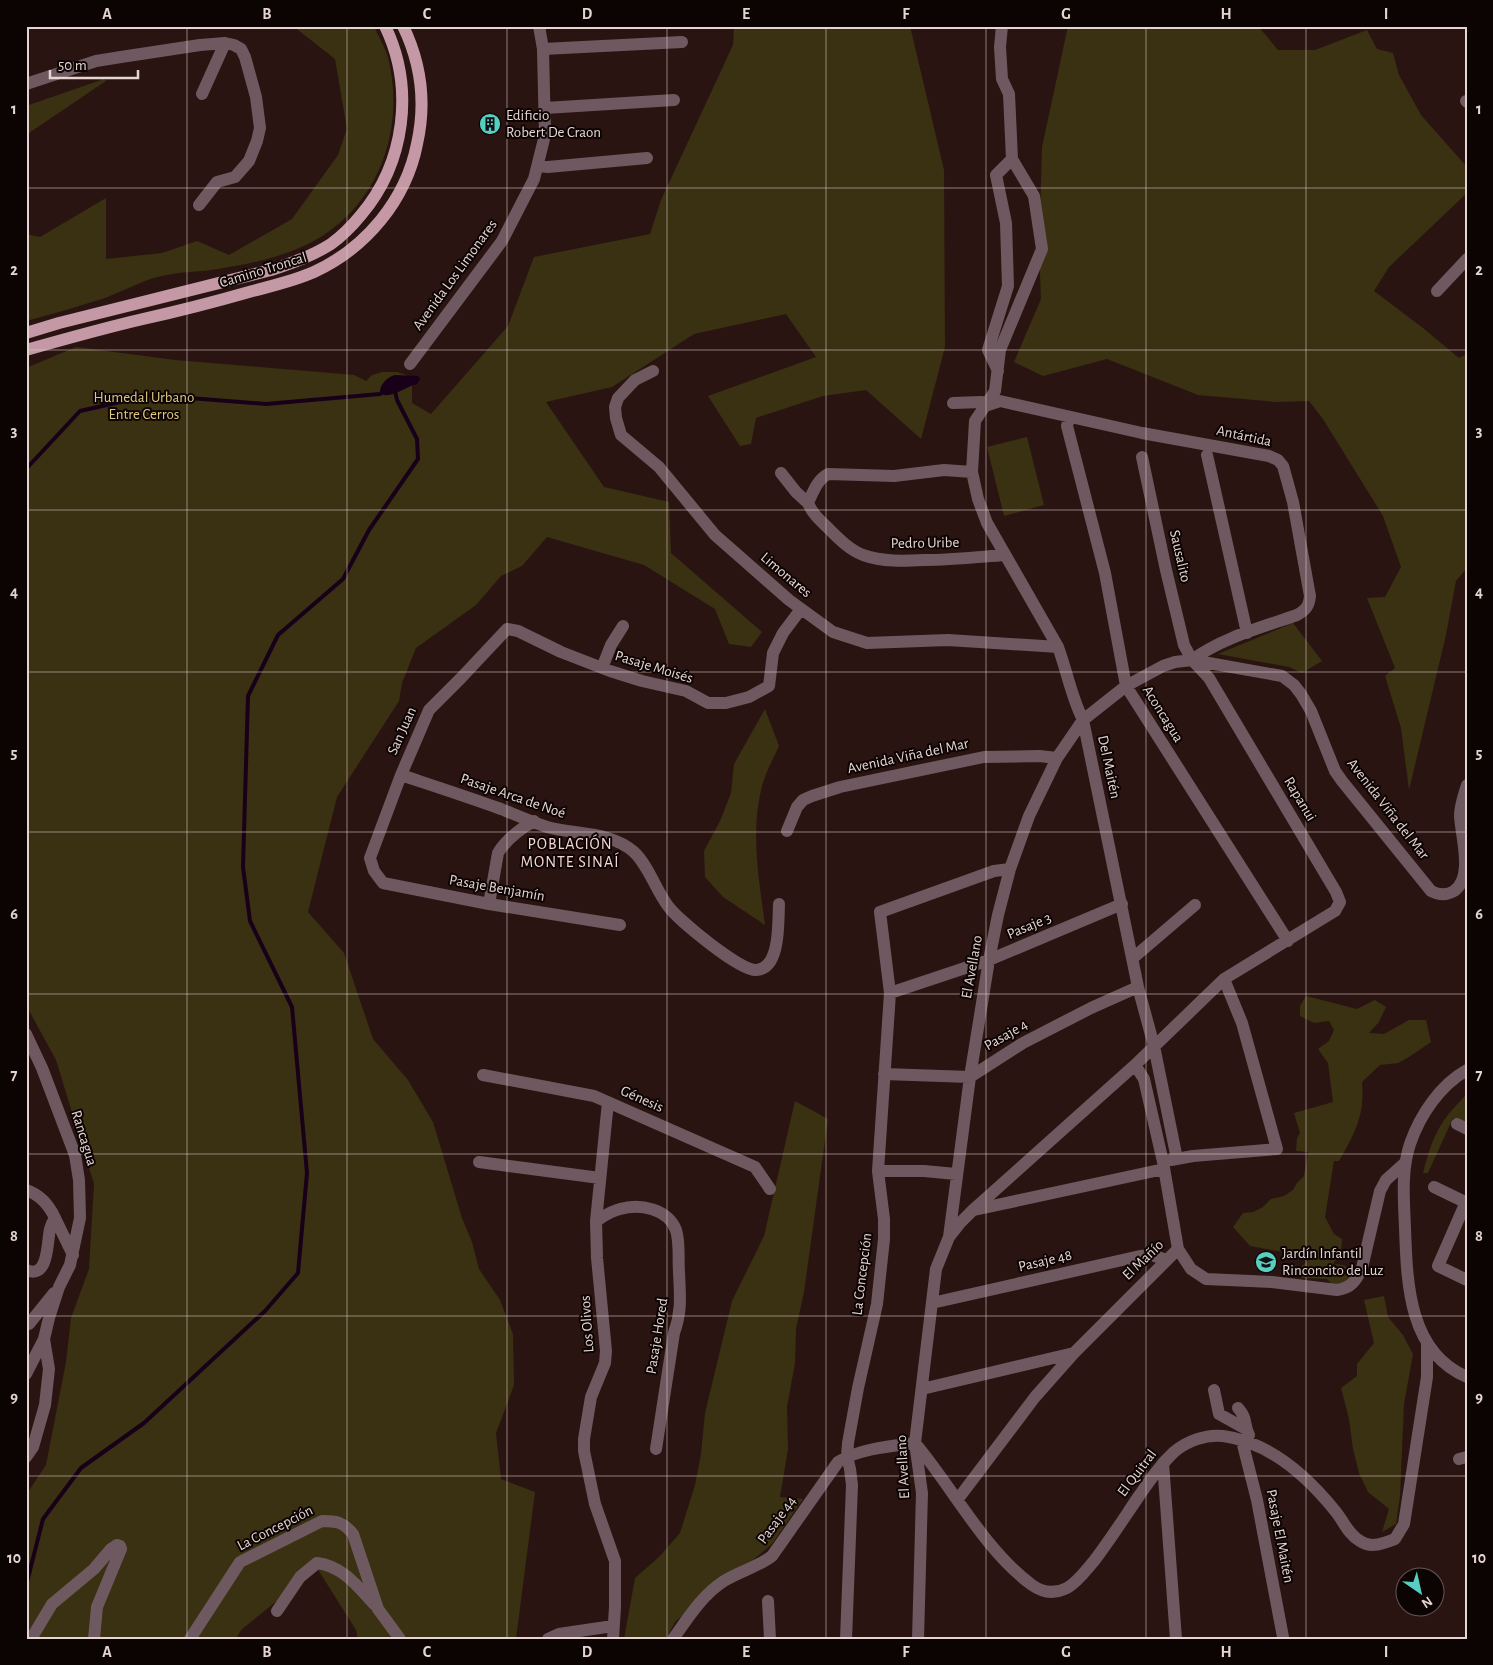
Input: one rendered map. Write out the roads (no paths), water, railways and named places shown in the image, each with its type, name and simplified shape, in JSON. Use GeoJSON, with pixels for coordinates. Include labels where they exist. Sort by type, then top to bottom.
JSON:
{"type":"FeatureCollection","features":[{"type":"Feature","properties":{"kind":"main road","name":"Camino Troncal"},"geometry":{"type":"LineString","coordinates":[[26,333],[271,270],[304,259],[331,244],[344,234],[375,196],[390,168],[399,138],[402,106],[400,74],[392,43],[385,26]]}},
{"type":"Feature","properties":{"kind":"main road","name":"Camino Troncal"},"geometry":{"type":"LineString","coordinates":[[26,350],[296,279],[330,264],[360,242],[385,215],[400,191],[411,166],[420,133],[422,108],[420,83],[413,50],[404,26]]}},
{"type":"Feature","properties":{"kind":"street","name":"Avenida Los Limonares"},"geometry":{"type":"LineString","coordinates":[[410,364],[502,241],[534,179],[545,135],[543,49],[539,26]]}},
{"type":"Feature","properties":{"kind":"street"},"geometry":{"type":"LineString","coordinates":[[998,371],[988,350],[1008,286],[1006,223],[996,175],[1012,159],[1009,94],[1002,79],[1000,47],[1002,26]]}},
{"type":"Feature","properties":{"kind":"street"},"geometry":{"type":"LineString","coordinates":[[543,49],[682,42]]}},
{"type":"Feature","properties":{"kind":"street"},"geometry":{"type":"LineString","coordinates":[[26,84],[96,61],[200,45],[226,43],[241,49],[256,97],[260,128],[257,141],[249,161],[235,178],[217,182],[200,205]]}},
{"type":"Feature","properties":{"kind":"street"},"geometry":{"type":"LineString","coordinates":[[202,94],[226,43]]}},
{"type":"Feature","properties":{"kind":"street"},"geometry":{"type":"LineString","coordinates":[[545,108],[674,100]]}},
{"type":"Feature","properties":{"kind":"street"},"geometry":{"type":"LineString","coordinates":[[538,166],[548,167],[647,158]]}},
{"type":"Feature","properties":{"kind":"street","name":"Del Maitén"},"geometry":{"type":"LineString","coordinates":[[1012,159],[1034,196],[1042,249],[1000,350],[995,391],[988,405],[975,421],[972,472],[978,500],[987,523],[1058,647],[1073,697],[1083,720],[1138,987],[1154,1046],[1177,1158]]}},
{"type":"Feature","properties":{"kind":"street"},"geometry":{"type":"LineString","coordinates":[[1436,291],[1467,259]]}},
{"type":"Feature","properties":{"kind":"street","name":"Limonares"},"geometry":{"type":"LineString","coordinates":[[653,371],[635,380],[618,398],[615,407],[621,435],[659,467],[715,535],[800,609],[834,632],[867,643],[948,640],[1058,647]]}},
{"type":"Feature","properties":{"kind":"street","name":"Antártida"},"geometry":{"type":"LineString","coordinates":[[953,403],[982,402],[988,405],[1000,401],[1069,418],[1269,456],[1278,460],[1283,466],[1293,502],[1310,596],[1308,606],[1297,615],[1209,649],[1192,660]]}},
{"type":"Feature","properties":{"kind":"street","name":"Aconcagua"},"geometry":{"type":"LineString","coordinates":[[1069,418],[1067,426],[1105,573],[1126,686],[1288,941]]}},
{"type":"Feature","properties":{"kind":"street"},"geometry":{"type":"LineString","coordinates":[[1207,455],[1247,633]]}},
{"type":"Feature","properties":{"kind":"street","name":"Sausalito"},"geometry":{"type":"LineString","coordinates":[[1142,457],[1184,645],[1192,660]]}},
{"type":"Feature","properties":{"kind":"street"},"geometry":{"type":"LineString","coordinates":[[808,503],[813,490],[823,476],[828,474],[894,476],[944,470],[972,472]]}},
{"type":"Feature","properties":{"kind":"street","name":"Pedro Uribe"},"geometry":{"type":"LineString","coordinates":[[781,474],[808,503],[816,516],[844,543],[853,550],[873,558],[890,561],[953,560],[1005,555]]}},
{"type":"Feature","properties":{"kind":"street","name":"Pasaje Moisés"},"geometry":{"type":"LineString","coordinates":[[507,629],[518,631],[561,652],[602,668],[642,681],[686,691],[708,704],[726,703],[749,697],[769,686],[773,654],[783,633],[800,609]]}},
{"type":"Feature","properties":{"kind":"street"},"geometry":{"type":"LineString","coordinates":[[602,668],[611,645],[623,626]]}},
{"type":"Feature","properties":{"kind":"street","name":"San Juan"},"geometry":{"type":"LineString","coordinates":[[374,871],[370,858],[401,775],[429,710],[507,629]]}},
{"type":"Feature","properties":{"kind":"street","name":"Avenida Viña del Mar"},"geometry":{"type":"LineString","coordinates":[[1083,720],[1126,686],[1163,666],[1175,662],[1192,660],[1282,676],[1294,685],[1311,712],[1335,771],[1432,891],[1441,895],[1451,892],[1459,885],[1464,876],[1465,862],[1460,814],[1462,799],[1467,785]]}},
{"type":"Feature","properties":{"kind":"street","name":"Rapanui"},"geometry":{"type":"LineString","coordinates":[[1192,660],[1209,678],[1336,892],[1340,902],[1335,911],[1224,979]]}},
{"type":"Feature","properties":{"kind":"street","name":"El Avellano"},"geometry":{"type":"LineString","coordinates":[[918,1639],[922,1493],[915,1443],[936,1269],[949,1237],[970,1077],[998,915],[1010,869],[1030,816],[1057,758],[1083,720]]}},
{"type":"Feature","properties":{"kind":"street","name":"Avenida Viña del Mar"},"geometry":{"type":"LineString","coordinates":[[787,831],[797,806],[803,800],[840,787],[984,757],[1039,756],[1057,758]]}},
{"type":"Feature","properties":{"kind":"street","name":"Pasaje Arca de Noé"},"geometry":{"type":"LineString","coordinates":[[401,775],[556,829],[604,837],[627,847],[639,858],[664,901],[675,914],[736,962],[750,969],[763,968],[773,956],[776,944],[779,904]]}},
{"type":"Feature","properties":{"kind":"street"},"geometry":{"type":"LineString","coordinates":[[489,904],[498,853],[510,838],[534,821]]}},
{"type":"Feature","properties":{"kind":"street","name":"La Concepción"},"geometry":{"type":"LineString","coordinates":[[846,1639],[852,1485],[847,1456],[858,1388],[877,1304],[883,1249],[884,1219],[878,1171],[890,992],[880,912],[994,871],[1010,869]]}},
{"type":"Feature","properties":{"kind":"street","name":"Pasaje Benjamín"},"geometry":{"type":"LineString","coordinates":[[374,871],[383,883],[489,904],[620,925]]}},
{"type":"Feature","properties":{"kind":"street","name":"Pasaje 3"},"geometry":{"type":"LineString","coordinates":[[890,992],[990,960],[1122,904]]}},
{"type":"Feature","properties":{"kind":"street"},"geometry":{"type":"LineString","coordinates":[[1133,958],[1195,905]]}},
{"type":"Feature","properties":{"kind":"street"},"geometry":{"type":"LineString","coordinates":[[973,1210],[1164,1165],[1177,1158],[1277,1149],[1242,1023],[1224,979]]}},
{"type":"Feature","properties":{"kind":"street","name":"El Avellano"},"geometry":{"type":"LineString","coordinates":[[949,1237],[973,1210],[1135,1065],[1224,979]]}},
{"type":"Feature","properties":{"kind":"street","name":"Pasaje 4"},"geometry":{"type":"LineString","coordinates":[[970,1077],[1023,1043],[1091,1008],[1138,987]]}},
{"type":"Feature","properties":{"kind":"street","name":"Rancagua"},"geometry":{"type":"LineString","coordinates":[[26,1034],[42,1068],[75,1155],[79,1180],[80,1218],[73,1255],[59,1287],[44,1339],[49,1369],[45,1405],[33,1446],[26,1457]]}},
{"type":"Feature","properties":{"kind":"street"},"geometry":{"type":"LineString","coordinates":[[1135,1065],[1144,1079],[1164,1165],[1178,1249]]}},
{"type":"Feature","properties":{"kind":"street"},"geometry":{"type":"LineString","coordinates":[[1467,1070],[1459,1074],[1438,1093],[1424,1113],[1410,1144],[1406,1162],[1404,1202],[1408,1279],[1416,1318],[1434,1354],[1443,1363],[1467,1377]]}},
{"type":"Feature","properties":{"kind":"street"},"geometry":{"type":"LineString","coordinates":[[884,1074],[970,1077]]}},
{"type":"Feature","properties":{"kind":"street","name":"Génesis"},"geometry":{"type":"LineString","coordinates":[[483,1076],[594,1096],[755,1166],[770,1189]]}},
{"type":"Feature","properties":{"kind":"street","name":"Los Olivos"},"geometry":{"type":"LineString","coordinates":[[608,1102],[596,1220],[597,1258],[606,1351],[605,1363],[591,1398],[584,1429],[584,1451],[595,1504],[616,1566],[614,1626]]}},
{"type":"Feature","properties":{"kind":"street"},"geometry":{"type":"LineString","coordinates":[[479,1162],[600,1178]]}},
{"type":"Feature","properties":{"kind":"street","name":"El Mañío"},"geometry":{"type":"LineString","coordinates":[[958,1499],[1035,1397],[1074,1353],[1178,1249],[1191,1270],[1206,1279],[1272,1282],[1317,1288],[1343,1289],[1352,1284],[1362,1268],[1380,1191],[1386,1180],[1406,1162]]}},
{"type":"Feature","properties":{"kind":"street"},"geometry":{"type":"LineString","coordinates":[[878,1171],[924,1171],[956,1174]]}},
{"type":"Feature","properties":{"kind":"street"},"geometry":{"type":"LineString","coordinates":[[1434,1187],[1466,1202],[1438,1266],[1467,1280]]}},
{"type":"Feature","properties":{"kind":"street"},"geometry":{"type":"LineString","coordinates":[[26,1190],[44,1200],[50,1207],[73,1255]]}},
{"type":"Feature","properties":{"kind":"street","name":"Pasaje Hored"},"geometry":{"type":"LineString","coordinates":[[596,1220],[622,1208],[648,1208],[658,1210],[668,1217],[676,1230],[679,1317],[674,1333],[656,1449]]}},
{"type":"Feature","properties":{"kind":"street"},"geometry":{"type":"LineString","coordinates":[[26,1270],[37,1271],[45,1263],[51,1226],[55,1218]]}},
{"type":"Feature","properties":{"kind":"street","name":"Pasaje 48"},"geometry":{"type":"LineString","coordinates":[[932,1304],[1140,1256],[1152,1255],[1166,1260]]}},
{"type":"Feature","properties":{"kind":"street"},"geometry":{"type":"LineString","coordinates":[[29,1324],[59,1287]]}},
{"type":"Feature","properties":{"kind":"street"},"geometry":{"type":"LineString","coordinates":[[26,1374],[44,1339]]}},
{"type":"Feature","properties":{"kind":"street","name":"El Quitral"},"geometry":{"type":"LineString","coordinates":[[915,1443],[980,1530],[1013,1569],[1042,1592],[1053,1592],[1068,1588],[1082,1575],[1163,1464],[1176,1451],[1193,1440],[1216,1436],[1248,1438],[1267,1450],[1302,1475],[1337,1513],[1346,1528],[1360,1541],[1373,1546],[1395,1538],[1404,1524],[1427,1377],[1427,1342]]}},
{"type":"Feature","properties":{"kind":"street"},"geometry":{"type":"LineString","coordinates":[[922,1389],[1074,1353]]}},
{"type":"Feature","properties":{"kind":"street"},"geometry":{"type":"LineString","coordinates":[[1214,1390],[1219,1414],[1248,1438]]}},
{"type":"Feature","properties":{"kind":"street","name":"Pasaje El Maitén"},"geometry":{"type":"LineString","coordinates":[[1238,1408],[1245,1416],[1257,1500],[1283,1637]]}},
{"type":"Feature","properties":{"kind":"street"},"geometry":{"type":"LineString","coordinates":[[847,1456],[886,1447],[915,1443]]}},
{"type":"Feature","properties":{"kind":"street","name":"Pasaje 44"},"geometry":{"type":"LineString","coordinates":[[673,1639],[699,1603],[714,1588],[734,1575],[764,1562],[772,1556],[827,1476],[838,1462],[847,1456]]}},
{"type":"Feature","properties":{"kind":"street"},"geometry":{"type":"LineString","coordinates":[[1163,1464],[1176,1639]]}},
{"type":"Feature","properties":{"kind":"street","name":"La Concepción"},"geometry":{"type":"LineString","coordinates":[[190,1639],[240,1562],[322,1521],[335,1521],[346,1526],[353,1534],[378,1609],[400,1639]]}},
{"type":"Feature","properties":{"kind":"street"},"geometry":{"type":"LineString","coordinates":[[31,1639],[52,1604],[94,1569],[111,1549],[117,1545],[121,1549],[96,1607],[94,1639]]}},
{"type":"Feature","properties":{"kind":"street"},"geometry":{"type":"LineString","coordinates":[[277,1611],[300,1577],[317,1563],[327,1564],[343,1572],[378,1609]]}},
{"type":"Feature","properties":{"kind":"street"},"geometry":{"type":"LineString","coordinates":[[768,1600],[770,1639]]}},
{"type":"Feature","properties":{"kind":"street"},"geometry":{"type":"LineString","coordinates":[[548,1639],[559,1634],[614,1626],[613,1639]]}},
{"type":"Feature","properties":{"kind":"waterway"},"geometry":{"type":"LineString","coordinates":[[26,1586],[43,1519],[81,1468],[144,1423],[265,1311],[298,1273],[307,1173],[292,1007],[250,921],[243,867],[248,696],[278,635],[343,579],[369,530],[418,459],[417,439],[397,400],[395,391]]}},
{"type":"Feature","properties":{"kind":"waterway"},"geometry":{"type":"LineString","coordinates":[[26,469],[80,411],[151,395],[266,404],[380,394]]}},
{"type":"Feature","properties":{"kind":"place","name":"Edificio Robert De Craon"},"geometry":{"type":"Point","coordinates":[490,124]}},
{"type":"Feature","properties":{"kind":"place","name":"Jardín Infantil Rinconcito de Luz"},"geometry":{"type":"Point","coordinates":[1266,1262]}},
{"type":"Feature","properties":{"kind":"district","name":"POBLACIÓN MONTE SINAÍ"},"geometry":{"type":"Point","coordinates":[570,853]}},
{"type":"Feature","properties":{"kind":"park label","name":"Humedal Urbano Entre Cerros"},"geometry":{"type":"Point","coordinates":[144,406]}}]}
